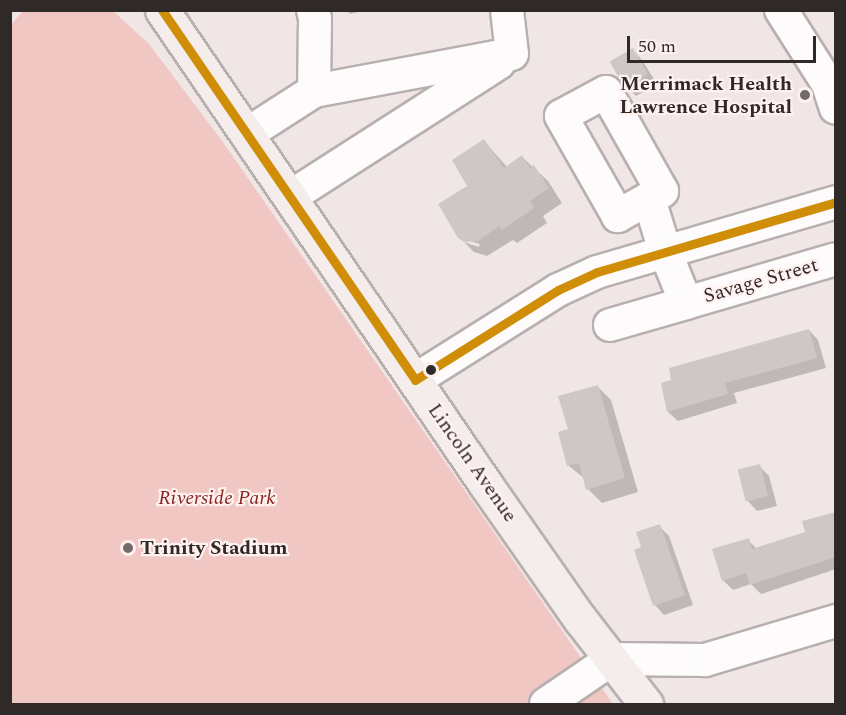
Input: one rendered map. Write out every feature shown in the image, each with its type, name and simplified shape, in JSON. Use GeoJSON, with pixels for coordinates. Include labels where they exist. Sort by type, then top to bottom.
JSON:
{"type":"FeatureCollection","features":[{"type":"Feature","properties":{"kind":"main road","name":"Lincoln Avenue"},"geometry":{"type":"LineString","coordinates":[[162,10],[574,609],[646,705]]}},
{"type":"Feature","properties":{"kind":"street"},"geometry":{"type":"LineString","coordinates":[[313,10],[315,19],[314,91]]}},
{"type":"Feature","properties":{"kind":"street"},"geometry":{"type":"LineString","coordinates":[[507,10],[512,54]]}},
{"type":"Feature","properties":{"kind":"street"},"geometry":{"type":"LineString","coordinates":[[781,10],[833,91]]}},
{"type":"Feature","properties":{"kind":"street"},"geometry":{"type":"LineString","coordinates":[[248,134],[314,91],[512,54]]}},
{"type":"Feature","properties":{"kind":"street"},"geometry":{"type":"LineString","coordinates":[[290,197],[512,54]]}},
{"type":"Feature","properties":{"kind":"street","name":"Savage Street"},"geometry":{"type":"LineString","coordinates":[[649,199],[665,251],[686,303]]}},
{"type":"Feature","properties":{"kind":"street"},"geometry":{"type":"LineString","coordinates":[[415,380],[558,290],[597,272],[836,202]]}},
{"type":"Feature","properties":{"kind":"street","name":"Savage Street"},"geometry":{"type":"LineString","coordinates":[[610,325],[836,259]]}},
{"type":"Feature","properties":{"kind":"street"},"geometry":{"type":"LineString","coordinates":[[546,705],[612,659],[705,660],[836,621]]}},
{"type":"Feature","properties":{"kind":"green space","name":"Riverside Park"},"geometry":{"type":"Polygon","coordinates":[[[23,11],[113,11],[149,44],[225,145],[613,704],[11,704],[10,26],[23,11]]]}},
{"type":"Feature","properties":{"kind":"building"},"geometry":{"type":"Polygon","coordinates":[[[633,48],[648,74],[625,87],[610,62],[633,48]]]}},
{"type":"Feature","properties":{"kind":"building"},"geometry":{"type":"Polygon","coordinates":[[[484,139],[504,168],[522,155],[530,168],[534,165],[549,188],[530,201],[534,208],[502,230],[499,226],[478,241],[465,242],[458,238],[438,204],[467,186],[452,160],[484,139]]]}},
{"type":"Feature","properties":{"kind":"building"},"geometry":{"type":"Polygon","coordinates":[[[809,329],[817,358],[725,383],[728,394],[667,412],[661,383],[671,380],[669,368],[809,329]]]}},
{"type":"Feature","properties":{"kind":"building"},"geometry":{"type":"Polygon","coordinates":[[[598,385],[625,478],[586,490],[579,463],[567,466],[558,432],[568,429],[558,396],[598,385]]]}},
{"type":"Feature","properties":{"kind":"building"},"geometry":{"type":"Polygon","coordinates":[[[760,464],[768,496],[746,502],[738,470],[760,464]]]}},
{"type":"Feature","properties":{"kind":"building"},"geometry":{"type":"Polygon","coordinates":[[[836,512],[836,557],[750,585],[746,573],[722,581],[712,549],[749,538],[752,549],[805,532],[802,521],[836,512]]]}},
{"type":"Feature","properties":{"kind":"building"},"geometry":{"type":"Polygon","coordinates":[[[660,524],[685,595],[653,606],[634,550],[641,547],[636,532],[660,524]]]}},
{"type":"Feature","properties":{"kind":"transit line"},"geometry":{"type":"LineString","coordinates":[[162,10],[415,380],[558,290],[597,272],[836,202]]}},
{"type":"Feature","properties":{"kind":"place","name":"Merrimack Health Lawrence Hospital"},"geometry":{"type":"Point","coordinates":[805,95]}},
{"type":"Feature","properties":{"kind":"place","name":"Trinity Stadium"},"geometry":{"type":"Point","coordinates":[128,548]}}]}
